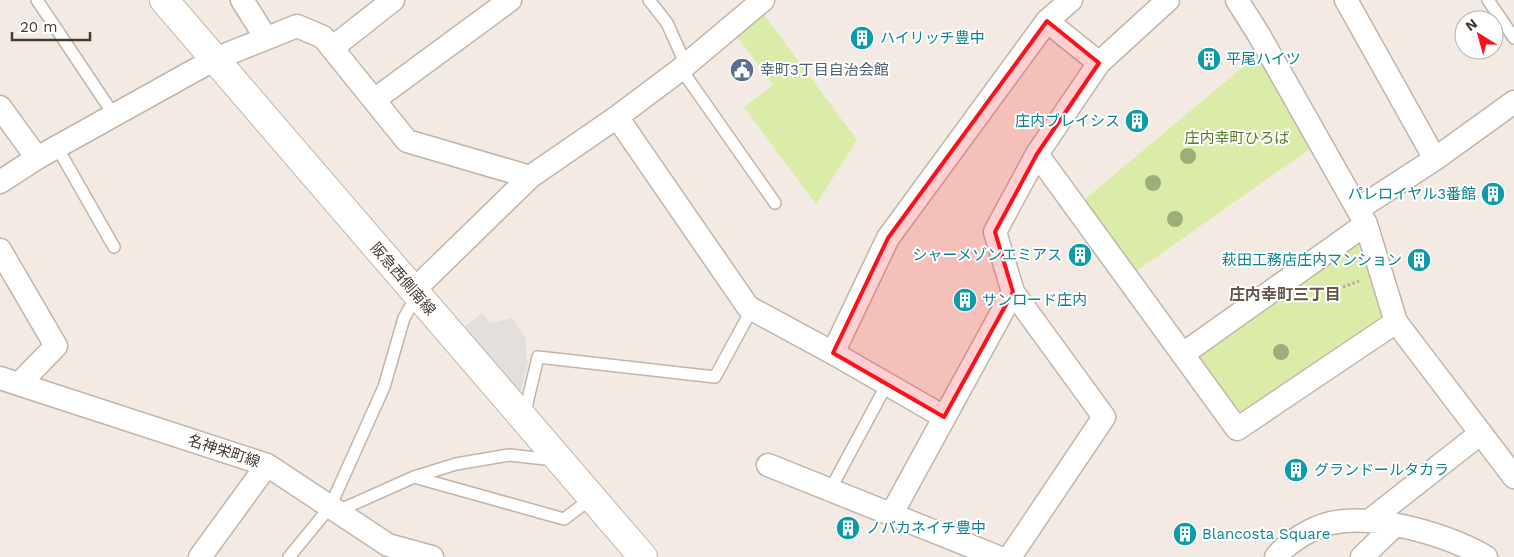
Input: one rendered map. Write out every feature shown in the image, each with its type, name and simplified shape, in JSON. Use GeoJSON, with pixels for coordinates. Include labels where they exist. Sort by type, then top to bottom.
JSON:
{"type":"FeatureCollection","features":[{"type":"Feature","properties":{"kind":"street","name":"阪急西側南線"},"geometry":{"type":"LineString","coordinates":[[164,0],[643,557]]}},
{"type":"Feature","properties":{"kind":"street"},"geometry":{"type":"LineString","coordinates":[[242,0],[266,38]]}},
{"type":"Feature","properties":{"kind":"street"},"geometry":{"type":"LineString","coordinates":[[332,48],[393,0]]}},
{"type":"Feature","properties":{"kind":"street"},"geometry":{"type":"LineString","coordinates":[[374,100],[510,0]]}},
{"type":"Feature","properties":{"kind":"street"},"geometry":{"type":"LineString","coordinates":[[415,293],[530,177],[617,117],[684,67],[763,0]]}},
{"type":"Feature","properties":{"kind":"street"},"geometry":{"type":"LineString","coordinates":[[833,353],[888,238],[1047,22],[1071,0]]}},
{"type":"Feature","properties":{"kind":"street"},"geometry":{"type":"LineString","coordinates":[[1010,557],[1104,417],[1013,292],[995,232],[1037,154],[1100,63],[1168,0]]}},
{"type":"Feature","properties":{"kind":"street"},"geometry":{"type":"LineString","coordinates":[[1238,0],[1362,216],[1396,322],[1514,477]]}},
{"type":"Feature","properties":{"kind":"street"},"geometry":{"type":"LineString","coordinates":[[1346,0],[1435,159]]}},
{"type":"Feature","properties":{"kind":"street"},"geometry":{"type":"LineString","coordinates":[[1047,22],[1100,63]]}},
{"type":"Feature","properties":{"kind":"street"},"geometry":{"type":"LineString","coordinates":[[0,182],[37,158],[215,59],[296,26],[323,37],[407,141],[530,177]]}},
{"type":"Feature","properties":{"kind":"street"},"geometry":{"type":"LineString","coordinates":[[1183,354],[1435,159],[1514,102]]}},
{"type":"Feature","properties":{"kind":"street"},"geometry":{"type":"LineString","coordinates":[[0,107],[37,158]]}},
{"type":"Feature","properties":{"kind":"street"},"geometry":{"type":"LineString","coordinates":[[617,117],[748,307],[944,417]]}},
{"type":"Feature","properties":{"kind":"street"},"geometry":{"type":"LineString","coordinates":[[1037,154],[1237,429],[1396,322]]}},
{"type":"Feature","properties":{"kind":"street"},"geometry":{"type":"LineString","coordinates":[[0,250],[56,346],[9,381]]}},
{"type":"Feature","properties":{"kind":"street"},"geometry":{"type":"LineString","coordinates":[[891,515],[1013,292]]}},
{"type":"Feature","properties":{"kind":"street","name":"名神栄町線"},"geometry":{"type":"LineString","coordinates":[[9,381],[267,465],[396,552],[432,557]]}},
{"type":"Feature","properties":{"kind":"street"},"geometry":{"type":"LineString","coordinates":[[1369,521],[1480,433]]}},
{"type":"Feature","properties":{"kind":"street"},"geometry":{"type":"LineString","coordinates":[[200,557],[267,465]]}},
{"type":"Feature","properties":{"kind":"street"},"geometry":{"type":"LineString","coordinates":[[768,465],[998,557]]}},
{"type":"Feature","properties":{"kind":"street"},"geometry":{"type":"LineString","coordinates":[[1276,557],[1280,551],[1309,532],[1331,523],[1369,521],[1416,528],[1474,550],[1486,557]]}},
{"type":"Feature","properties":{"kind":"street"},"geometry":{"type":"LineString","coordinates":[[1362,557],[1395,525]]}},
{"type":"Feature","properties":{"kind":"lane"},"geometry":{"type":"LineString","coordinates":[[37,0],[114,115]]}},
{"type":"Feature","properties":{"kind":"lane"},"geometry":{"type":"LineString","coordinates":[[648,0],[667,23],[684,67],[775,203]]}},
{"type":"Feature","properties":{"kind":"lane"},"geometry":{"type":"LineString","coordinates":[[1488,0],[1514,38]]}},
{"type":"Feature","properties":{"kind":"lane"},"geometry":{"type":"LineString","coordinates":[[57,147],[114,247]]}},
{"type":"Feature","properties":{"kind":"lane"},"geometry":{"type":"LineString","coordinates":[[289,557],[334,509],[384,387],[404,318],[415,293]]}},
{"type":"Feature","properties":{"kind":"lane"},"geometry":{"type":"LineString","coordinates":[[523,418],[538,357],[715,377],[752,309]]}},
{"type":"Feature","properties":{"kind":"lane"},"geometry":{"type":"LineString","coordinates":[[830,490],[887,384]]}},
{"type":"Feature","properties":{"kind":"lane"},"geometry":{"type":"LineString","coordinates":[[334,509],[414,477],[456,464],[509,455],[560,461]]}},
{"type":"Feature","properties":{"kind":"lane"},"geometry":{"type":"LineString","coordinates":[[414,477],[564,519],[592,498]]}},
{"type":"Feature","properties":{"kind":"highlighted area"},"geometry":{"type":"Polygon","coordinates":[[[1047,21],[1099,63],[1037,154],[995,232],[1013,292],[944,417],[833,353],[888,238],[1047,21]]]}},
{"type":"Feature","properties":{"kind":"green space"},"geometry":{"type":"Polygon","coordinates":[[[762,12],[857,140],[816,204],[744,107],[773,85],[734,32],[762,12]]]}},
{"type":"Feature","properties":{"kind":"green space","name":"庄内幸町ひろば"},"geometry":{"type":"Polygon","coordinates":[[[1257,55],[1311,148],[1135,272],[1084,200],[1257,55]]]}},
{"type":"Feature","properties":{"kind":"green space"},"geometry":{"type":"Polygon","coordinates":[[[1360,242],[1366,244],[1386,314],[1237,414],[1197,359],[1360,242]]]}},
{"type":"Feature","properties":{"kind":"shaded area"},"geometry":{"type":"Polygon","coordinates":[[[482,313],[490,323],[512,318],[526,339],[526,358],[528,361],[520,395],[463,328],[482,313]]]}},
{"type":"Feature","properties":{"kind":"place","name":"ハイリッチ豊中"},"geometry":{"type":"Point","coordinates":[862,38]}},
{"type":"Feature","properties":{"kind":"place","name":"平尾ハイツ"},"geometry":{"type":"Point","coordinates":[1209,59]}},
{"type":"Feature","properties":{"kind":"place","name":"幸町3丁目自治会館"},"geometry":{"type":"Point","coordinates":[742,70]}},
{"type":"Feature","properties":{"kind":"place","name":"庄内ブレイシス"},"geometry":{"type":"Point","coordinates":[1137,121]}},
{"type":"Feature","properties":{"kind":"place","name":"パレロイヤル3番館"},"geometry":{"type":"Point","coordinates":[1493,194]}},
{"type":"Feature","properties":{"kind":"place","name":"シャーメゾンエミアス"},"geometry":{"type":"Point","coordinates":[1080,255]}},
{"type":"Feature","properties":{"kind":"place","name":"萩田工務店庄内マンション"},"geometry":{"type":"Point","coordinates":[1419,260]}},
{"type":"Feature","properties":{"kind":"place","name":"サンロード庄内"},"geometry":{"type":"Point","coordinates":[965,300]}},
{"type":"Feature","properties":{"kind":"place","name":"グランドールタカラ"},"geometry":{"type":"Point","coordinates":[1296,470]}},
{"type":"Feature","properties":{"kind":"place","name":"ノバカネイチ豊中"},"geometry":{"type":"Point","coordinates":[848,528]}},
{"type":"Feature","properties":{"kind":"place","name":"Blancosta Square"},"geometry":{"type":"Point","coordinates":[1185,534]}},
{"type":"Feature","properties":{"kind":"district","name":"庄内幸町三丁目"},"geometry":{"type":"Point","coordinates":[1285,294]}}]}
